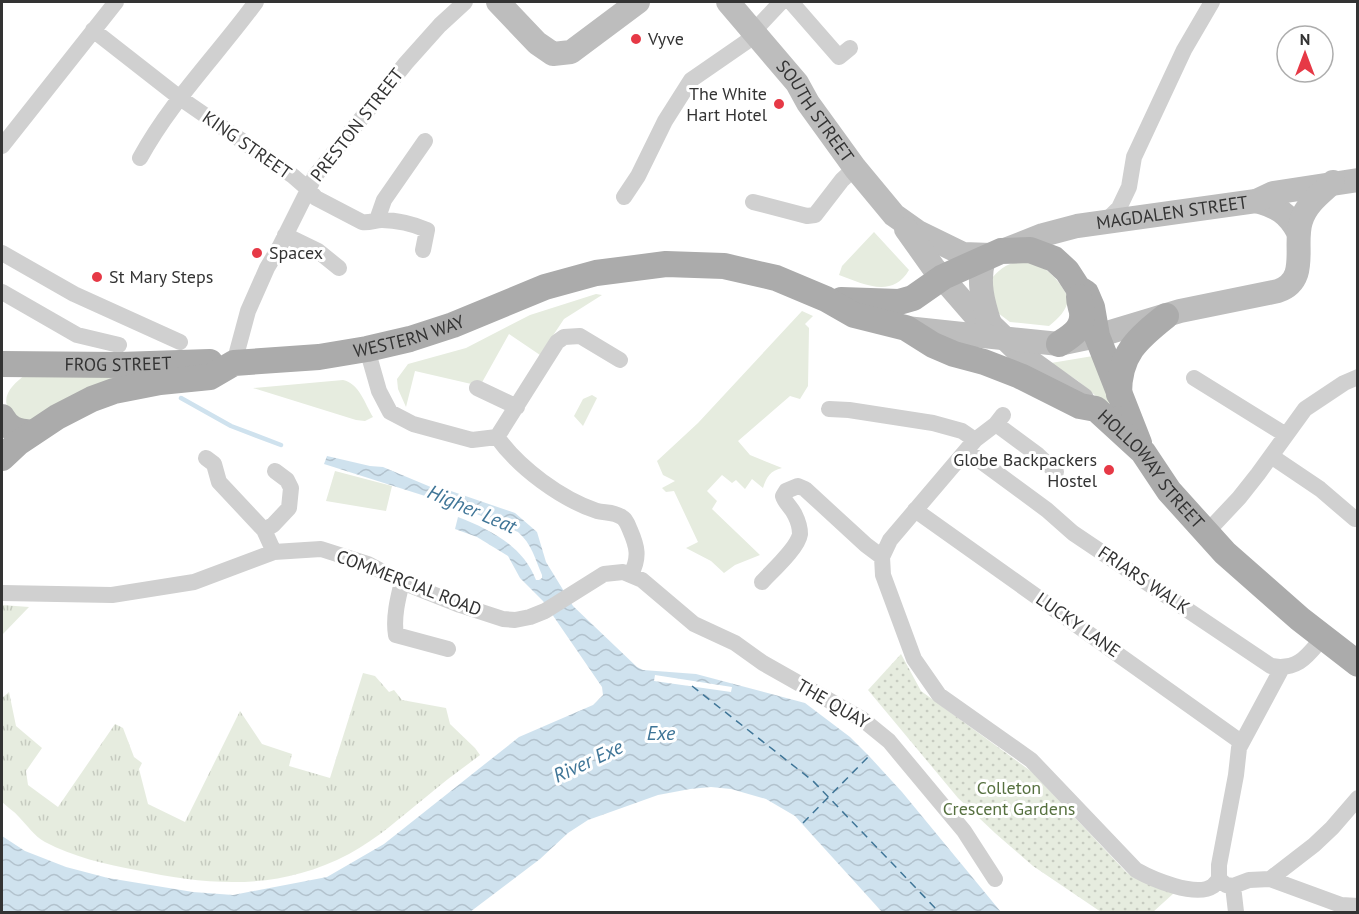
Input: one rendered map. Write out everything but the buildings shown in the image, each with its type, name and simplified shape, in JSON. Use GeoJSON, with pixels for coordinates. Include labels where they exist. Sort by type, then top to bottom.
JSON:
{"type":"FeatureCollection","features":[{"type":"Feature","properties":{"kind":"main road"},"geometry":{"type":"LineString","coordinates":[[498,2],[537,43],[553,54],[571,52],[633,3]]}},
{"type":"Feature","properties":{"kind":"main road","name":"SOUTH STREET"},"geometry":{"type":"LineString","coordinates":[[728,2],[797,82],[808,103],[855,168],[901,222],[933,267],[943,277]]}},
{"type":"Feature","properties":{"kind":"main road","name":"MAGDALEN STREET"},"geometry":{"type":"LineString","coordinates":[[992,255],[1043,235],[1106,221],[1256,201],[1273,193],[1358,180]]}},
{"type":"Feature","properties":{"kind":"main road"},"geometry":{"type":"LineString","coordinates":[[826,299],[854,315],[906,328],[996,331],[1059,344],[1097,336],[1189,309],[1283,290],[1294,280],[1297,273],[1300,262],[1298,232],[1305,212],[1312,202],[1333,183]]}},
{"type":"Feature","properties":{"kind":"main road"},"geometry":{"type":"LineString","coordinates":[[1256,201],[1285,212],[1298,232]]}},
{"type":"Feature","properties":{"kind":"main road","name":"SOUTH STREET"},"geometry":{"type":"LineString","coordinates":[[901,222],[963,254],[992,255]]}},
{"type":"Feature","properties":{"kind":"main road"},"geometry":{"type":"LineString","coordinates":[[826,299],[899,302],[913,298],[943,277],[992,255],[1030,250],[1054,259],[1067,271],[1078,288],[1086,293],[1092,307],[1097,336],[1143,452]]}},
{"type":"Feature","properties":{"kind":"main road"},"geometry":{"type":"LineString","coordinates":[[992,255],[982,267],[981,286],[996,331]]}},
{"type":"Feature","properties":{"kind":"main road","name":"WESTERN WAY"},"geometry":{"type":"LineString","coordinates":[[2,458],[32,433],[75,408],[114,391],[160,382],[210,377],[234,363],[319,357],[410,339],[453,325],[545,287],[581,276],[666,264],[724,266],[776,278],[826,299]]}},
{"type":"Feature","properties":{"kind":"main road","name":"HOLLOWAY STREET"},"geometry":{"type":"LineString","coordinates":[[943,277],[979,320],[996,331],[1024,357],[1096,409],[1143,452],[1169,491],[1206,533],[1254,580],[1358,664]]}},
{"type":"Feature","properties":{"kind":"main road"},"geometry":{"type":"LineString","coordinates":[[1059,344],[1077,332],[1081,324],[1082,314],[1078,288]]}},
{"type":"Feature","properties":{"kind":"main road"},"geometry":{"type":"LineString","coordinates":[[1119,396],[1119,377],[1130,350],[1147,330],[1166,316]]}},
{"type":"Feature","properties":{"kind":"main road"},"geometry":{"type":"LineString","coordinates":[[906,328],[933,345],[1011,373],[1080,405],[1096,409]]}},
{"type":"Feature","properties":{"kind":"main road","name":"FROG STREET"},"geometry":{"type":"LineString","coordinates":[[2,364],[33,364],[120,355],[234,363]]}},
{"type":"Feature","properties":{"kind":"main road"},"geometry":{"type":"LineString","coordinates":[[2,385],[13,370],[33,364]]}},
{"type":"Feature","properties":{"kind":"main road"},"geometry":{"type":"LineString","coordinates":[[2,417],[5,423],[16,431],[32,433]]}},
{"type":"Feature","properties":{"kind":"street"},"geometry":{"type":"LineString","coordinates":[[2,146],[116,2]]}},
{"type":"Feature","properties":{"kind":"street"},"geometry":{"type":"LineString","coordinates":[[140,158],[180,98],[256,2]]}},
{"type":"Feature","properties":{"kind":"street","name":"PRESTON STREET"},"geometry":{"type":"LineString","coordinates":[[234,363],[248,311],[267,268],[315,176],[406,63],[440,25],[465,2]]}},
{"type":"Feature","properties":{"kind":"street"},"geometry":{"type":"LineString","coordinates":[[624,197],[638,176],[665,121],[691,80],[746,42],[781,2]]}},
{"type":"Feature","properties":{"kind":"street"},"geometry":{"type":"LineString","coordinates":[[791,2],[839,57],[850,48]]}},
{"type":"Feature","properties":{"kind":"street"},"geometry":{"type":"LineString","coordinates":[[1106,221],[1119,208],[1129,187],[1134,157],[1184,50],[1212,2]]}},
{"type":"Feature","properties":{"kind":"street","name":"KING STREET"},"geometry":{"type":"LineString","coordinates":[[93,30],[180,98],[308,189],[316,198],[352,218],[369,223],[377,220],[399,222],[427,230],[423,250]]}},
{"type":"Feature","properties":{"kind":"street"},"geometry":{"type":"LineString","coordinates":[[377,220],[384,200],[425,141]]}},
{"type":"Feature","properties":{"kind":"street"},"geometry":{"type":"LineString","coordinates":[[753,202],[807,216],[815,215],[842,180],[855,168]]}},
{"type":"Feature","properties":{"kind":"street"},"geometry":{"type":"LineString","coordinates":[[1129,187],[1138,205],[1149,216]]}},
{"type":"Feature","properties":{"kind":"street"},"geometry":{"type":"LineString","coordinates":[[285,235],[318,251],[339,268]]}},
{"type":"Feature","properties":{"kind":"street"},"geometry":{"type":"LineString","coordinates":[[2,253],[74,294],[180,342]]}},
{"type":"Feature","properties":{"kind":"street"},"geometry":{"type":"LineString","coordinates":[[2,292],[77,335],[120,355],[136,322]]}},
{"type":"Feature","properties":{"kind":"street"},"geometry":{"type":"LineString","coordinates":[[497,438],[557,342],[564,337],[580,336],[620,360]]}},
{"type":"Feature","properties":{"kind":"street"},"geometry":{"type":"LineString","coordinates":[[367,349],[379,391],[390,412],[412,424],[472,440],[497,438]]}},
{"type":"Feature","properties":{"kind":"street"},"geometry":{"type":"LineString","coordinates":[[1206,533],[1239,498],[1305,409],[1344,383],[1358,377]]}},
{"type":"Feature","properties":{"kind":"street"},"geometry":{"type":"LineString","coordinates":[[1194,378],[1286,435]]}},
{"type":"Feature","properties":{"kind":"street"},"geometry":{"type":"LineString","coordinates":[[477,388],[517,407]]}},
{"type":"Feature","properties":{"kind":"street","name":"FRIARS WALK"},"geometry":{"type":"LineString","coordinates":[[829,409],[849,410],[951,427],[962,431],[971,446],[1073,533],[1271,666],[1282,668]]}},
{"type":"Feature","properties":{"kind":"street"},"geometry":{"type":"LineString","coordinates":[[1056,472],[999,420],[971,446],[890,540],[882,557],[883,575],[914,659],[939,695],[1031,760],[1136,870],[1149,877],[1188,889],[1204,890],[1226,883],[1270,879],[1346,908]]}},
{"type":"Feature","properties":{"kind":"street"},"geometry":{"type":"LineString","coordinates":[[497,438],[527,469],[552,488],[597,510],[621,516],[625,520],[638,549],[636,564],[631,574]]}},
{"type":"Feature","properties":{"kind":"street"},"geometry":{"type":"LineString","coordinates":[[1271,456],[1320,489],[1355,519]]}},
{"type":"Feature","properties":{"kind":"street"},"geometry":{"type":"LineString","coordinates":[[206,458],[214,464],[219,482],[264,530],[274,552]]}},
{"type":"Feature","properties":{"kind":"street"},"geometry":{"type":"LineString","coordinates":[[264,530],[273,525],[289,508],[291,488],[287,480],[275,471]]}},
{"type":"Feature","properties":{"kind":"street"},"geometry":{"type":"LineString","coordinates":[[762,582],[796,543],[800,534],[795,513],[783,496],[786,491],[798,486],[805,489],[882,557]]}},
{"type":"Feature","properties":{"kind":"street","name":"LUCKY LANE"},"geometry":{"type":"LineString","coordinates":[[915,510],[1241,742]]}},
{"type":"Feature","properties":{"kind":"street","name":"COMMERCIAL ROAD"},"geometry":{"type":"LineString","coordinates":[[2,593],[112,595],[171,587],[194,582],[274,552],[321,549],[368,564],[402,582],[503,619],[530,617],[545,611],[604,574],[623,572],[631,574]]}},
{"type":"Feature","properties":{"kind":"street","name":"THE QUAY"},"geometry":{"type":"LineString","coordinates":[[631,574],[642,580],[694,624],[735,643],[764,663],[862,719],[875,729],[889,741],[964,831],[994,879]]}},
{"type":"Feature","properties":{"kind":"street"},"geometry":{"type":"LineString","coordinates":[[402,582],[398,597],[396,634],[448,649]]}},
{"type":"Feature","properties":{"kind":"street"},"geometry":{"type":"LineString","coordinates":[[1236,912],[1219,865],[1241,742],[1282,668],[1295,666],[1303,660],[1324,636]]}},
{"type":"Feature","properties":{"kind":"street"},"geometry":{"type":"LineString","coordinates":[[1270,879],[1314,845],[1358,798]]}},
{"type":"Feature","properties":{"kind":"green space"},"geometry":{"type":"Polygon","coordinates":[[[874,232],[909,270],[902,279],[886,287],[868,285],[839,275],[842,266],[874,232]]]}},
{"type":"Feature","properties":{"kind":"green space"},"geometry":{"type":"Polygon","coordinates":[[[1027,260],[1052,275],[1069,298],[1062,314],[1049,326],[1010,322],[998,313],[989,282],[1005,266],[1027,260]]]}},
{"type":"Feature","properties":{"kind":"green space"},"geometry":{"type":"Polygon","coordinates":[[[596,294],[602,295],[564,319],[540,355],[509,334],[480,386],[415,371],[406,407],[398,389],[397,379],[408,364],[466,348],[530,315],[596,294]]]}},
{"type":"Feature","properties":{"kind":"green space"},"geometry":{"type":"Polygon","coordinates":[[[802,311],[813,316],[805,324],[809,328],[808,386],[800,399],[790,396],[738,441],[750,455],[782,468],[770,475],[763,488],[752,479],[745,489],[736,480],[732,483],[722,475],[707,491],[717,501],[712,509],[760,555],[735,565],[724,573],[711,561],[686,548],[698,542],[674,491],[666,492],[662,488],[675,481],[663,475],[657,461],[698,423],[802,311]]]}},
{"type":"Feature","properties":{"kind":"green space"},"geometry":{"type":"Polygon","coordinates":[[[1093,356],[1114,411],[1078,381],[1051,363],[1093,356]]]}},
{"type":"Feature","properties":{"kind":"green space"},"geometry":{"type":"Polygon","coordinates":[[[141,374],[37,421],[21,422],[10,412],[6,403],[10,389],[25,375],[141,374]]]}},
{"type":"Feature","properties":{"kind":"green space"},"geometry":{"type":"Polygon","coordinates":[[[343,380],[353,385],[373,417],[365,421],[356,420],[253,388],[343,380]]]}},
{"type":"Feature","properties":{"kind":"green space"},"geometry":{"type":"Polygon","coordinates":[[[592,395],[597,398],[583,426],[574,416],[583,399],[592,395]]]}},
{"type":"Feature","properties":{"kind":"green space"},"geometry":{"type":"Polygon","coordinates":[[[335,471],[392,486],[386,511],[326,501],[335,471]]]}},
{"type":"Feature","properties":{"kind":"green space"},"geometry":{"type":"Polygon","coordinates":[[[2,605],[29,607],[2,635],[2,605]]]}},
{"type":"Feature","properties":{"kind":"green space","name":"Colleton Crescent Gardens"},"geometry":{"type":"Polygon","coordinates":[[[901,654],[921,691],[1032,772],[1127,873],[1150,885],[1174,893],[1153,912],[1101,912],[1033,866],[995,833],[958,798],[868,690],[901,654]]]}},
{"type":"Feature","properties":{"kind":"green space"},"geometry":{"type":"Polygon","coordinates":[[[363,673],[375,676],[389,692],[394,690],[402,700],[446,708],[450,724],[480,755],[369,842],[323,866],[270,880],[244,882],[191,879],[124,868],[78,856],[41,840],[2,802],[2,698],[9,692],[16,726],[42,748],[26,771],[28,785],[58,807],[115,724],[123,728],[134,757],[142,763],[139,769],[148,804],[185,822],[240,711],[262,744],[292,754],[289,766],[330,778],[363,673]]]}},
{"type":"Feature","properties":{"kind":"water","name":"Exe"},"geometry":{"type":"Polygon","coordinates":[[[327,456],[383,467],[445,493],[448,490],[515,513],[537,532],[546,562],[573,606],[637,667],[643,670],[696,674],[805,703],[850,737],[869,756],[902,792],[1001,912],[882,912],[795,816],[766,799],[731,789],[711,787],[658,795],[588,820],[568,833],[540,859],[470,912],[2,912],[2,836],[25,851],[66,867],[108,878],[193,892],[233,895],[327,877],[384,844],[519,737],[593,705],[603,695],[602,687],[543,601],[520,578],[508,556],[477,537],[455,529],[458,517],[494,534],[523,558],[536,580],[539,580],[542,575],[533,552],[518,532],[463,508],[324,464],[327,456]]]}},
{"type":"Feature","properties":{"kind":"pier"},"geometry":{"type":"Polygon","coordinates":[[[655,675],[732,687],[731,692],[654,681],[655,675]]]}},
{"type":"Feature","properties":{"kind":"waterway","name":"Higher Leat"},"geometry":{"type":"LineString","coordinates":[[181,398],[231,426],[281,445]]}},
{"type":"Feature","properties":{"kind":"ferry route"},"geometry":{"type":"LineString","coordinates":[[692,686],[813,781],[939,912]]}},
{"type":"Feature","properties":{"kind":"ferry route"},"geometry":{"type":"LineString","coordinates":[[803,823],[869,756]]}},
{"type":"Feature","properties":{"kind":"place","name":"Vyve"},"geometry":{"type":"Point","coordinates":[636,39]}},
{"type":"Feature","properties":{"kind":"place","name":"The White Hart Hotel"},"geometry":{"type":"Point","coordinates":[779,104]}},
{"type":"Feature","properties":{"kind":"place","name":"Spacex"},"geometry":{"type":"Point","coordinates":[257,253]}},
{"type":"Feature","properties":{"kind":"place","name":"St Mary Steps"},"geometry":{"type":"Point","coordinates":[97,277]}},
{"type":"Feature","properties":{"kind":"place","name":"Globe Backpackers Hostel"},"geometry":{"type":"Point","coordinates":[1109,470]}},
{"type":"Feature","properties":{"kind":"water label","name":"River Exe"},"geometry":{"type":"Point","coordinates":[588,761]}}]}
